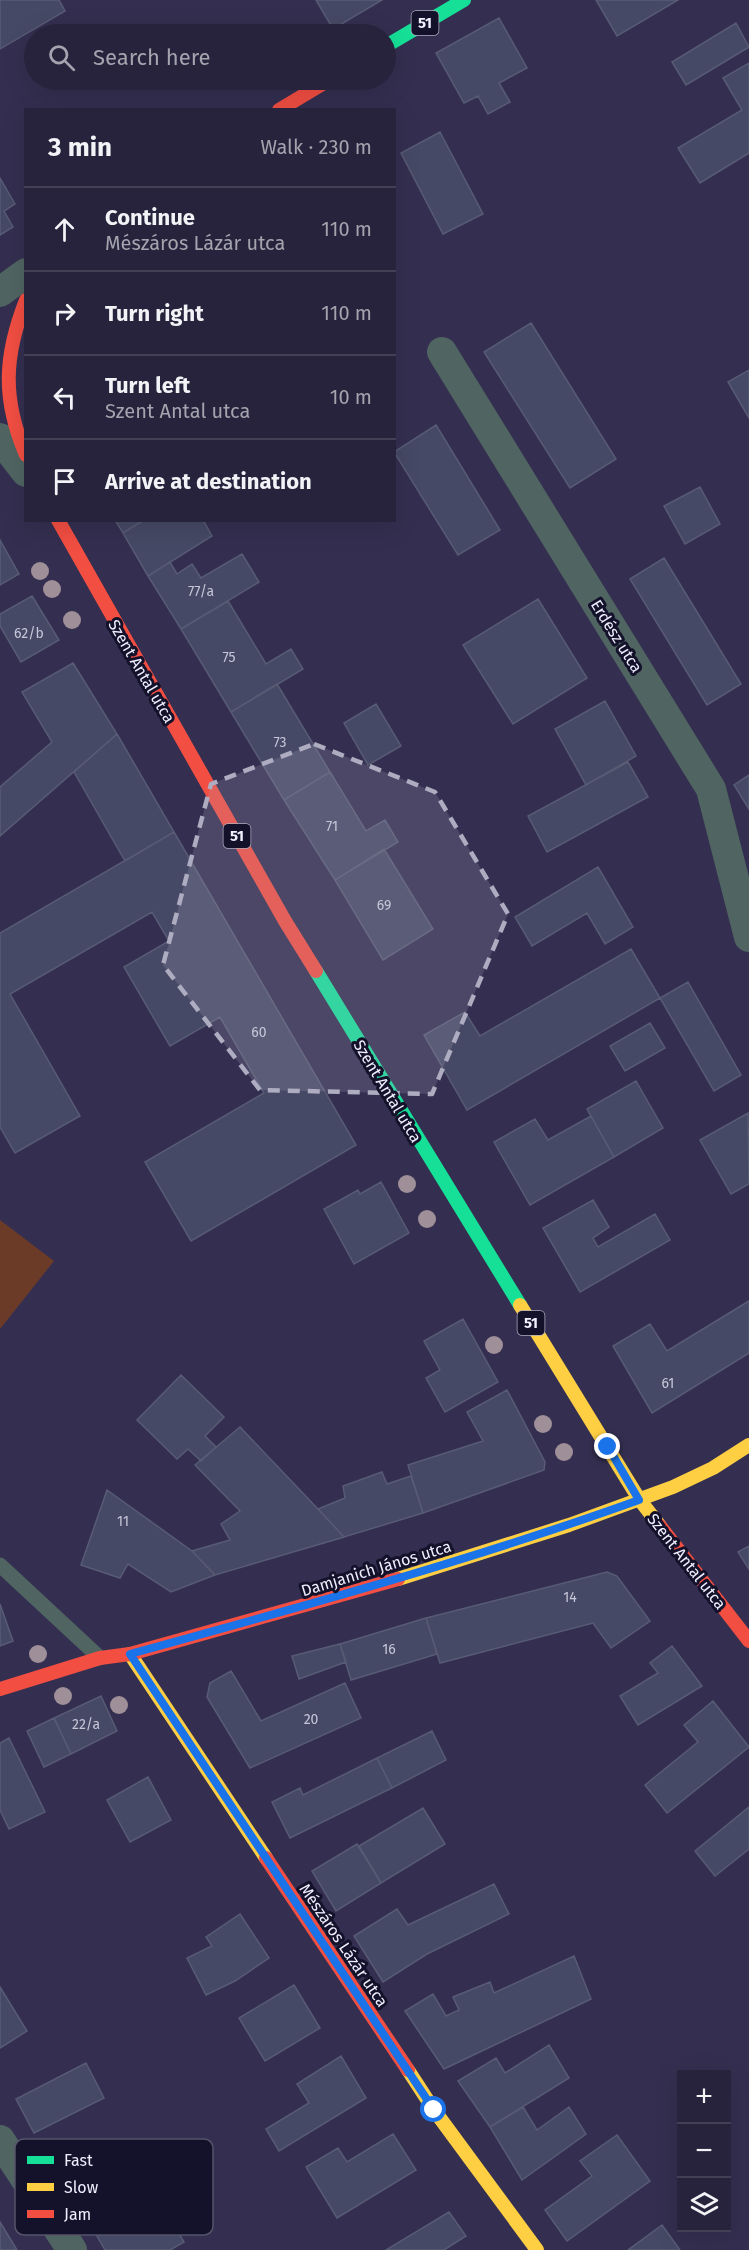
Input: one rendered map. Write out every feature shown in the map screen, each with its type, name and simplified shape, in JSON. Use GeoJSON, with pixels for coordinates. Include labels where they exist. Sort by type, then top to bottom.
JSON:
{"type":"FeatureCollection","features":[{"type":"Feature","properties":{"kind":"main road","name":"51"},"geometry":{"type":"LineString","coordinates":[[396,40],[464,0]]}},
{"type":"Feature","properties":{"kind":"main road"},"geometry":{"type":"LineString","coordinates":[[282,108],[312,90]]}},
{"type":"Feature","properties":{"kind":"main road"},"geometry":{"type":"LineString","coordinates":[[24,306],[13,337],[6,392],[18,438],[24,451]]}},
{"type":"Feature","properties":{"kind":"main road","name":"Szent Antal utca"},"geometry":{"type":"LineString","coordinates":[[59,522],[291,930],[639,1500],[749,1641]]}},
{"type":"Feature","properties":{"kind":"main road","name":"Damjanich János utca"},"geometry":{"type":"LineString","coordinates":[[0,1689],[100,1658],[130,1654],[367,1589],[569,1525],[639,1500],[713,1468],[749,1445]]}},
{"type":"Feature","properties":{"kind":"main road","name":"Mészáros Lázár utca"},"geometry":{"type":"LineString","coordinates":[[130,1654],[434,2110],[537,2250]]}},
{"type":"Feature","properties":{"kind":"street"},"geometry":{"type":"LineString","coordinates":[[0,292],[24,274]]}},
{"type":"Feature","properties":{"kind":"street","name":"Erdész utca"},"geometry":{"type":"LineString","coordinates":[[442,352],[711,789],[749,937]]}},
{"type":"Feature","properties":{"kind":"street"},"geometry":{"type":"LineString","coordinates":[[0,438],[24,469]]}},
{"type":"Feature","properties":{"kind":"street"},"geometry":{"type":"LineString","coordinates":[[0,2140],[15,2163]]}},
{"type":"Feature","properties":{"kind":"street"},"geometry":{"type":"LineString","coordinates":[[62,2235],[72,2250]]}},
{"type":"Feature","properties":{"kind":"lane"},"geometry":{"type":"LineString","coordinates":[[0,1565],[100,1658]]}},
{"type":"Feature","properties":{"kind":"highlighted area"},"geometry":{"type":"Polygon","coordinates":[[[314,744],[435,792],[508,914],[432,1094],[260,1090],[163,965],[211,784],[314,744]]]}},
{"type":"Feature","properties":{"kind":"shaded area"},"geometry":{"type":"Polygon","coordinates":[[[0,1220],[54,1261],[0,1329],[0,1220]]]}},
{"type":"Feature","properties":{"kind":"building"},"geometry":{"type":"Polygon","coordinates":[[[0,0],[59,0],[65,11],[43,24],[24,24],[24,35],[0,49],[0,0]]]}},
{"type":"Feature","properties":{"kind":"building"},"geometry":{"type":"Polygon","coordinates":[[[316,0],[382,0],[341,24],[330,24],[316,0]]]}},
{"type":"Feature","properties":{"kind":"building"},"geometry":{"type":"Polygon","coordinates":[[[596,0],[678,0],[617,36],[596,0]]]}},
{"type":"Feature","properties":{"kind":"building"},"geometry":{"type":"Polygon","coordinates":[[[499,18],[527,68],[499,83],[510,102],[488,114],[478,96],[464,103],[436,53],[499,18]]]}},
{"type":"Feature","properties":{"kind":"building"},"geometry":{"type":"Polygon","coordinates":[[[736,23],[749,47],[686,85],[672,62],[736,23]]]}},
{"type":"Feature","properties":{"kind":"building"},"geometry":{"type":"Polygon","coordinates":[[[749,63],[749,153],[700,183],[678,148],[742,110],[723,78],[749,63]]]}},
{"type":"Feature","properties":{"kind":"building"},"geometry":{"type":"Polygon","coordinates":[[[440,132],[483,214],[443,234],[401,153],[440,132]]]}},
{"type":"Feature","properties":{"kind":"building"},"geometry":{"type":"Polygon","coordinates":[[[0,178],[15,204],[4,211],[13,227],[0,235],[0,178]]]}},
{"type":"Feature","properties":{"kind":"building"},"geometry":{"type":"Polygon","coordinates":[[[531,323],[616,459],[570,488],[484,352],[531,323]]]}},
{"type":"Feature","properties":{"kind":"building"},"geometry":{"type":"Polygon","coordinates":[[[749,370],[749,418],[728,382],[749,370]]]}},
{"type":"Feature","properties":{"kind":"building"},"geometry":{"type":"Polygon","coordinates":[[[436,425],[500,530],[458,555],[396,455],[396,451],[436,425]]]}},
{"type":"Feature","properties":{"kind":"building"},"geometry":{"type":"Polygon","coordinates":[[[700,487],[720,524],[685,544],[664,506],[700,487]]]}},
{"type":"Feature","properties":{"kind":"building"},"geometry":{"type":"Polygon","coordinates":[[[116,522],[141,522],[123,533],[116,522]]]}},
{"type":"Feature","properties":{"kind":"building"},"geometry":{"type":"Polygon","coordinates":[[[141,522],[204,522],[212,536],[148,576],[123,533],[141,522]]]}},
{"type":"Feature","properties":{"kind":"building"},"geometry":{"type":"Polygon","coordinates":[[[0,540],[19,574],[0,585],[0,540]]]}},
{"type":"Feature","properties":{"kind":"building"},"geometry":{"type":"Polygon","coordinates":[[[242,554],[259,582],[181,629],[148,576],[170,562],[177,574],[192,564],[201,578],[242,554]]]}},
{"type":"Feature","properties":{"kind":"building"},"geometry":{"type":"Polygon","coordinates":[[[664,558],[741,684],[707,705],[630,579],[664,558]]]}},
{"type":"Feature","properties":{"kind":"building"},"geometry":{"type":"Polygon","coordinates":[[[32,596],[59,640],[21,662],[0,626],[0,614],[32,596]]]}},
{"type":"Feature","properties":{"kind":"building"},"geometry":{"type":"Polygon","coordinates":[[[538,599],[587,678],[513,724],[463,645],[538,599]]]}},
{"type":"Feature","properties":{"kind":"building"},"geometry":{"type":"Polygon","coordinates":[[[228,601],[266,664],[291,649],[303,669],[231,712],[181,629],[228,601]]]}},
{"type":"Feature","properties":{"kind":"building"},"geometry":{"type":"Polygon","coordinates":[[[73,663],[117,734],[0,836],[0,787],[52,742],[22,692],[73,663]]]}},
{"type":"Feature","properties":{"kind":"building"},"geometry":{"type":"Polygon","coordinates":[[[277,684],[330,772],[284,800],[231,712],[277,684]]]}},
{"type":"Feature","properties":{"kind":"building"},"geometry":{"type":"Polygon","coordinates":[[[605,701],[636,756],[586,785],[555,729],[605,701]]]}},
{"type":"Feature","properties":{"kind":"building"},"geometry":{"type":"Polygon","coordinates":[[[376,704],[401,746],[368,765],[344,723],[376,704]]]}},
{"type":"Feature","properties":{"kind":"building"},"geometry":{"type":"Polygon","coordinates":[[[117,734],[174,832],[125,861],[74,772],[117,734]]]}},
{"type":"Feature","properties":{"kind":"building"},"geometry":{"type":"Polygon","coordinates":[[[628,762],[648,797],[547,852],[528,816],[628,762]]]}},
{"type":"Feature","properties":{"kind":"building"},"geometry":{"type":"Polygon","coordinates":[[[330,772],[366,831],[385,820],[398,842],[335,880],[284,800],[330,772]]]}},
{"type":"Feature","properties":{"kind":"building"},"geometry":{"type":"Polygon","coordinates":[[[749,775],[749,809],[734,785],[749,775]]]}},
{"type":"Feature","properties":{"kind":"building"},"geometry":{"type":"Polygon","coordinates":[[[174,832],[356,1145],[191,1241],[145,1162],[264,1093],[220,1017],[170,1046],[124,967],[169,941],[152,912],[10,994],[80,1116],[15,1153],[0,1127],[0,933],[174,832]]]}},
{"type":"Feature","properties":{"kind":"building"},"geometry":{"type":"Polygon","coordinates":[[[384,849],[433,929],[383,960],[335,880],[384,849]]]}},
{"type":"Feature","properties":{"kind":"building"},"geometry":{"type":"Polygon","coordinates":[[[598,867],[633,927],[605,944],[587,913],[532,946],[515,917],[598,867]]]}},
{"type":"Feature","properties":{"kind":"building"},"geometry":{"type":"Polygon","coordinates":[[[631,949],[660,998],[467,1110],[424,1035],[465,1012],[480,1036],[631,949]]]}},
{"type":"Feature","properties":{"kind":"building"},"geometry":{"type":"Polygon","coordinates":[[[688,982],[741,1075],[714,1091],[660,998],[688,982]]]}},
{"type":"Feature","properties":{"kind":"building"},"geometry":{"type":"Polygon","coordinates":[[[650,1023],[665,1048],[625,1071],[610,1046],[650,1023]]]}},
{"type":"Feature","properties":{"kind":"building"},"geometry":{"type":"Polygon","coordinates":[[[636,1081],[663,1128],[614,1157],[587,1109],[636,1081]]]}},
{"type":"Feature","properties":{"kind":"building"},"geometry":{"type":"Polygon","coordinates":[[[748,1113],[749,1184],[731,1194],[700,1140],[748,1113]]]}},
{"type":"Feature","properties":{"kind":"building"},"geometry":{"type":"Polygon","coordinates":[[[591,1116],[614,1157],[530,1205],[494,1142],[535,1119],[548,1140],[591,1116]]]}},
{"type":"Feature","properties":{"kind":"building"},"geometry":{"type":"Polygon","coordinates":[[[381,1182],[409,1233],[354,1264],[324,1209],[358,1190],[360,1194],[381,1182]]]}},
{"type":"Feature","properties":{"kind":"building"},"geometry":{"type":"Polygon","coordinates":[[[593,1200],[609,1227],[593,1238],[598,1247],[655,1214],[670,1240],[580,1292],[543,1228],[593,1200]]]}},
{"type":"Feature","properties":{"kind":"building"},"geometry":{"type":"Polygon","coordinates":[[[749,1301],[749,1353],[652,1413],[613,1346],[650,1324],[667,1351],[749,1301]]]}},
{"type":"Feature","properties":{"kind":"building"},"geometry":{"type":"Polygon","coordinates":[[[463,1319],[498,1382],[445,1412],[426,1378],[440,1370],[424,1341],[463,1319]]]}},
{"type":"Feature","properties":{"kind":"building"},"geometry":{"type":"Polygon","coordinates":[[[181,1375],[224,1417],[205,1436],[216,1447],[201,1461],[188,1449],[177,1459],[137,1420],[181,1375]]]}},
{"type":"Feature","properties":{"kind":"building"},"geometry":{"type":"Polygon","coordinates":[[[507,1390],[545,1462],[544,1470],[423,1513],[408,1465],[483,1441],[467,1412],[507,1390]]]}},
{"type":"Feature","properties":{"kind":"building"},"geometry":{"type":"Polygon","coordinates":[[[240,1427],[344,1537],[215,1575],[192,1551],[230,1540],[221,1524],[240,1511],[195,1465],[240,1427]]]}},
{"type":"Feature","properties":{"kind":"building"},"geometry":{"type":"Polygon","coordinates":[[[382,1472],[387,1484],[411,1476],[423,1513],[344,1537],[318,1509],[345,1498],[343,1486],[382,1472]]]}},
{"type":"Feature","properties":{"kind":"building"},"geometry":{"type":"Polygon","coordinates":[[[107,1490],[192,1551],[215,1575],[171,1592],[128,1564],[120,1578],[81,1565],[107,1490]]]}},
{"type":"Feature","properties":{"kind":"building"},"geometry":{"type":"Polygon","coordinates":[[[749,1546],[749,1569],[738,1552],[749,1546]]]}},
{"type":"Feature","properties":{"kind":"building"},"geometry":{"type":"Polygon","coordinates":[[[607,1572],[617,1576],[650,1621],[611,1648],[593,1623],[440,1663],[426,1618],[607,1572]]]}},
{"type":"Feature","properties":{"kind":"building"},"geometry":{"type":"Polygon","coordinates":[[[0,1604],[13,1641],[0,1646],[0,1604]]]}},
{"type":"Feature","properties":{"kind":"building"},"geometry":{"type":"Polygon","coordinates":[[[426,1618],[437,1654],[351,1680],[340,1644],[426,1618]]]}},
{"type":"Feature","properties":{"kind":"building"},"geometry":{"type":"Polygon","coordinates":[[[340,1644],[346,1662],[299,1679],[292,1656],[340,1644]]]}},
{"type":"Feature","properties":{"kind":"building"},"geometry":{"type":"Polygon","coordinates":[[[672,1646],[702,1686],[638,1725],[620,1696],[658,1673],[650,1663],[672,1646]]]}},
{"type":"Feature","properties":{"kind":"building"},"geometry":{"type":"Polygon","coordinates":[[[231,1671],[261,1721],[345,1683],[361,1718],[250,1768],[207,1697],[210,1683],[231,1671]]]}},
{"type":"Feature","properties":{"kind":"building"},"geometry":{"type":"Polygon","coordinates":[[[101,1696],[117,1731],[71,1754],[54,1718],[101,1696]]]}},
{"type":"Feature","properties":{"kind":"building"},"geometry":{"type":"Polygon","coordinates":[[[713,1701],[749,1747],[667,1813],[645,1785],[698,1742],[684,1725],[713,1701]]]}},
{"type":"Feature","properties":{"kind":"building"},"geometry":{"type":"Polygon","coordinates":[[[54,1718],[71,1754],[44,1767],[27,1731],[54,1718]]]}},
{"type":"Feature","properties":{"kind":"building"},"geometry":{"type":"Polygon","coordinates":[[[432,1731],[446,1760],[392,1788],[377,1758],[432,1731]]]}},
{"type":"Feature","properties":{"kind":"building"},"geometry":{"type":"Polygon","coordinates":[[[9,1738],[45,1812],[9,1829],[0,1810],[0,1743],[9,1738]]]}},
{"type":"Feature","properties":{"kind":"building"},"geometry":{"type":"Polygon","coordinates":[[[377,1758],[392,1788],[290,1838],[272,1802],[300,1788],[303,1795],[377,1758]]]}},
{"type":"Feature","properties":{"kind":"building"},"geometry":{"type":"Polygon","coordinates":[[[148,1777],[171,1820],[130,1842],[107,1800],[148,1777]]]}},
{"type":"Feature","properties":{"kind":"building"},"geometry":{"type":"Polygon","coordinates":[[[749,1807],[749,1849],[715,1876],[695,1851],[749,1807]]]}},
{"type":"Feature","properties":{"kind":"building"},"geometry":{"type":"Polygon","coordinates":[[[423,1808],[445,1844],[381,1883],[359,1846],[423,1808]]]}},
{"type":"Feature","properties":{"kind":"building"},"geometry":{"type":"Polygon","coordinates":[[[357,1844],[381,1883],[336,1911],[312,1871],[357,1844]]]}},
{"type":"Feature","properties":{"kind":"building"},"geometry":{"type":"Polygon","coordinates":[[[494,1884],[509,1914],[427,1954],[383,1982],[354,1936],[397,1909],[408,1925],[494,1884]]]}},
{"type":"Feature","properties":{"kind":"building"},"geometry":{"type":"Polygon","coordinates":[[[240,1914],[269,1958],[235,1981],[206,1995],[187,1958],[212,1946],[206,1937],[240,1914]]]}},
{"type":"Feature","properties":{"kind":"building"},"geometry":{"type":"Polygon","coordinates":[[[574,1956],[591,1999],[444,2069],[405,2011],[433,1994],[446,2016],[459,2010],[453,1997],[490,1982],[494,1993],[574,1956]]]}},
{"type":"Feature","properties":{"kind":"building"},"geometry":{"type":"Polygon","coordinates":[[[294,1985],[320,2028],[265,2061],[239,2018],[294,1985]]]}},
{"type":"Feature","properties":{"kind":"building"},"geometry":{"type":"Polygon","coordinates":[[[0,1987],[27,2031],[0,2048],[0,1987]]]}},
{"type":"Feature","properties":{"kind":"building"},"geometry":{"type":"Polygon","coordinates":[[[549,2045],[569,2078],[490,2127],[458,2081],[496,2058],[505,2073],[549,2045]]]}},
{"type":"Feature","properties":{"kind":"building"},"geometry":{"type":"Polygon","coordinates":[[[341,2056],[366,2098],[279,2151],[266,2129],[309,2103],[297,2084],[341,2056]]]}},
{"type":"Feature","properties":{"kind":"building"},"geometry":{"type":"Polygon","coordinates":[[[86,2063],[104,2098],[34,2133],[16,2099],[86,2063]]]}},
{"type":"Feature","properties":{"kind":"building"},"geometry":{"type":"Polygon","coordinates":[[[523,2107],[537,2130],[569,2107],[586,2134],[522,2180],[490,2127],[523,2107]]]}},
{"type":"Feature","properties":{"kind":"building"},"geometry":{"type":"Polygon","coordinates":[[[393,2134],[416,2170],[337,2218],[306,2167],[338,2148],[347,2162],[393,2134]]]}},
{"type":"Feature","properties":{"kind":"building"},"geometry":{"type":"Polygon","coordinates":[[[617,2135],[650,2181],[567,2241],[545,2210],[592,2176],[580,2161],[617,2135]]]}},
{"type":"Feature","properties":{"kind":"building"},"geometry":{"type":"Polygon","coordinates":[[[449,2212],[466,2236],[444,2250],[386,2250],[449,2212]]]}},
{"type":"Feature","properties":{"kind":"building"},"geometry":{"type":"Polygon","coordinates":[[[0,2222],[17,2250],[0,2250],[0,2222]]]}},
{"type":"Feature","properties":{"kind":"building"},"geometry":{"type":"Polygon","coordinates":[[[662,2225],[680,2250],[628,2250],[662,2225]]]}},
{"type":"Feature","properties":{"kind":"building"},"geometry":{"type":"Polygon","coordinates":[[[180,2235],[184,2242],[170,2250],[105,2250],[97,2236],[180,2235]]]}},
{"type":"Feature","properties":{"kind":"traffic: fast"},"geometry":{"type":"LineString","coordinates":[[396,40],[464,0]]}},
{"type":"Feature","properties":{"kind":"traffic: fast"},"geometry":{"type":"LineString","coordinates":[[316,971],[520,1305]]}},
{"type":"Feature","properties":{"kind":"traffic: slow"},"geometry":{"type":"LineString","coordinates":[[520,1305],[639,1499],[660,1526]]}},
{"type":"Feature","properties":{"kind":"traffic: slow"},"geometry":{"type":"LineString","coordinates":[[398,1579],[569,1525],[673,1487],[713,1468],[749,1445]]}},
{"type":"Feature","properties":{"kind":"traffic: slow"},"geometry":{"type":"LineString","coordinates":[[130,1654],[266,1858]]}},
{"type":"Feature","properties":{"kind":"traffic: slow"},"geometry":{"type":"LineString","coordinates":[[408,2070],[434,2110],[537,2250]]}},
{"type":"Feature","properties":{"kind":"traffic: jam"},"geometry":{"type":"LineString","coordinates":[[282,108],[312,90]]}},
{"type":"Feature","properties":{"kind":"traffic: jam"},"geometry":{"type":"LineString","coordinates":[[24,306],[13,340],[9,378],[13,415],[24,450]]}},
{"type":"Feature","properties":{"kind":"traffic: jam"},"geometry":{"type":"LineString","coordinates":[[59,522],[285,921],[316,971]]}},
{"type":"Feature","properties":{"kind":"traffic: jam"},"geometry":{"type":"LineString","coordinates":[[660,1526],[749,1641]]}},
{"type":"Feature","properties":{"kind":"traffic: jam"},"geometry":{"type":"LineString","coordinates":[[0,1689],[100,1658],[130,1654],[398,1579]]}},
{"type":"Feature","properties":{"kind":"traffic: jam"},"geometry":{"type":"LineString","coordinates":[[266,1858],[408,2070]]}},
{"type":"Feature","properties":{"kind":"route"},"geometry":{"type":"LineString","coordinates":[[434,2110],[130,1654],[367,1589],[569,1525],[639,1500],[608,1447]]}}]}
